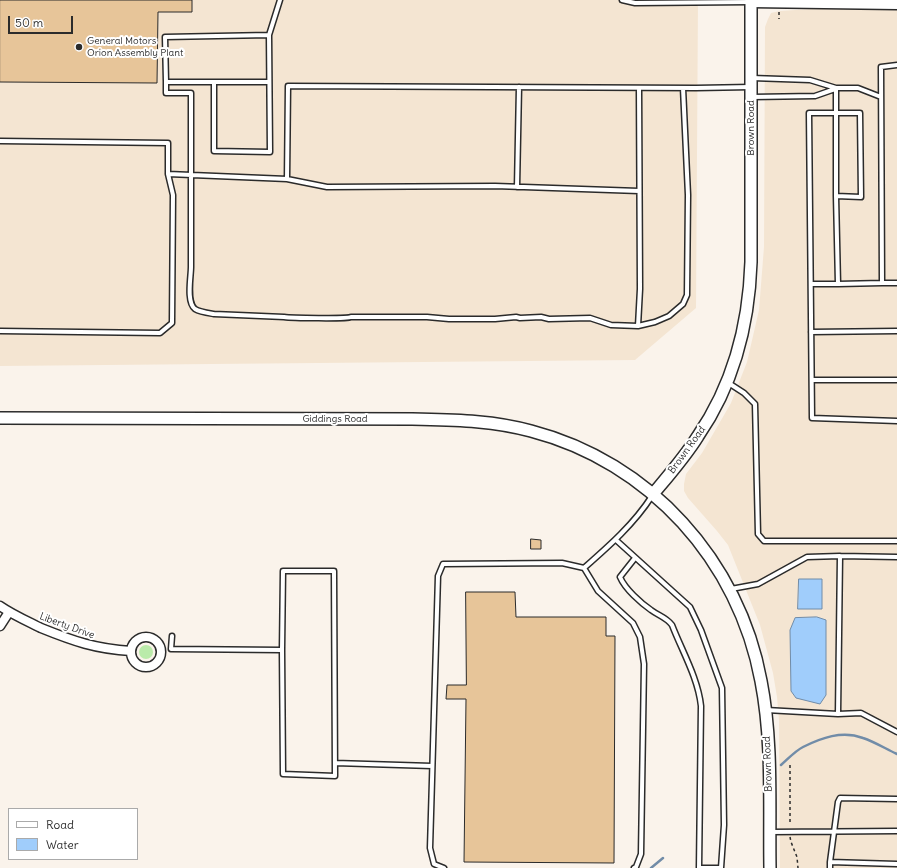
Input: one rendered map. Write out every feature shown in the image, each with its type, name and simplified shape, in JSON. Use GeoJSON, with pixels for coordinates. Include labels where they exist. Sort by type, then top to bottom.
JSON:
{"type":"FeatureCollection","features":[{"type":"Feature","properties":{"kind":"main road","name":"Brown Road"},"geometry":{"type":"LineString","coordinates":[[751,1],[750,282],[747,310],[735,360],[727,382],[713,412],[698,437],[653,494],[696,538],[709,555],[730,589],[744,620],[755,652],[766,710],[769,761],[770,868]]}},
{"type":"Feature","properties":{"kind":"main road","name":"Giddings Road"},"geometry":{"type":"LineString","coordinates":[[0,418],[412,419],[485,422],[532,431],[573,445],[612,465],[653,494]]}},
{"type":"Feature","properties":{"kind":"street"},"geometry":{"type":"LineString","coordinates":[[751,1],[897,4]]}},
{"type":"Feature","properties":{"kind":"street","name":"Liberty Drive"},"geometry":{"type":"LineString","coordinates":[[0,606],[25,620],[75,642],[96,647],[131,651]]}},
{"type":"Feature","properties":{"kind":"street"},"geometry":{"type":"LineString","coordinates":[[0,626],[9,612]]}},
{"type":"Feature","properties":{"kind":"lane"},"geometry":{"type":"LineString","coordinates":[[214,82],[214,151],[270,152],[269,35],[280,0]]}},
{"type":"Feature","properties":{"kind":"lane"},"geometry":{"type":"LineString","coordinates":[[622,0],[635,3],[751,1]]}},
{"type":"Feature","properties":{"kind":"lane"},"geometry":{"type":"LineString","coordinates":[[269,35],[165,36],[166,93],[191,93],[190,296],[195,309],[204,312],[290,318],[348,318],[379,316],[495,319],[516,317],[541,317],[549,319],[590,318],[611,325],[638,326],[655,322],[669,316],[683,304],[687,295],[688,195],[682,88]]}},
{"type":"Feature","properties":{"kind":"lane"},"geometry":{"type":"LineString","coordinates":[[882,283],[881,67],[897,65]]}},
{"type":"Feature","properties":{"kind":"lane"},"geometry":{"type":"LineString","coordinates":[[751,88],[810,80],[836,88],[858,88],[881,97]]}},
{"type":"Feature","properties":{"kind":"lane"},"geometry":{"type":"LineString","coordinates":[[166,82],[269,82]]}},
{"type":"Feature","properties":{"kind":"lane"},"geometry":{"type":"LineString","coordinates":[[287,179],[288,86],[751,88],[814,96],[836,88]]}},
{"type":"Feature","properties":{"kind":"lane"},"geometry":{"type":"LineString","coordinates":[[517,187],[519,87]]}},
{"type":"Feature","properties":{"kind":"lane"},"geometry":{"type":"LineString","coordinates":[[638,326],[640,289],[639,88]]}},
{"type":"Feature","properties":{"kind":"lane"},"geometry":{"type":"LineString","coordinates":[[836,88],[835,113],[838,284]]}},
{"type":"Feature","properties":{"kind":"lane"},"geometry":{"type":"LineString","coordinates":[[836,196],[862,197],[860,113],[809,113],[812,418],[897,421]]}},
{"type":"Feature","properties":{"kind":"lane"},"geometry":{"type":"LineString","coordinates":[[0,141],[168,142],[168,174],[173,195],[172,323],[160,333],[0,330]]}},
{"type":"Feature","properties":{"kind":"lane"},"geometry":{"type":"LineString","coordinates":[[168,174],[287,179],[327,187],[517,187],[640,191]]}},
{"type":"Feature","properties":{"kind":"lane"},"geometry":{"type":"LineString","coordinates":[[811,284],[897,283]]}},
{"type":"Feature","properties":{"kind":"lane"},"geometry":{"type":"LineString","coordinates":[[811,332],[897,331]]}},
{"type":"Feature","properties":{"kind":"lane"},"geometry":{"type":"LineString","coordinates":[[812,380],[897,380]]}},
{"type":"Feature","properties":{"kind":"lane"},"geometry":{"type":"LineString","coordinates":[[727,382],[744,393],[755,404],[758,534],[764,540],[897,541]]}},
{"type":"Feature","properties":{"kind":"lane"},"geometry":{"type":"LineString","coordinates":[[584,568],[616,540],[645,507],[653,494]]}},
{"type":"Feature","properties":{"kind":"lane"},"geometry":{"type":"LineString","coordinates":[[616,540],[690,607],[701,630],[722,688],[724,825],[720,868],[699,868],[699,695],[691,670],[672,625],[667,619],[652,611],[623,584],[620,577],[635,558]]}},
{"type":"Feature","properties":{"kind":"lane"},"geometry":{"type":"LineString","coordinates":[[838,714],[840,556]]}},
{"type":"Feature","properties":{"kind":"lane"},"geometry":{"type":"LineString","coordinates":[[730,589],[758,584],[807,557],[897,557]]}},
{"type":"Feature","properties":{"kind":"lane"},"geometry":{"type":"LineString","coordinates":[[444,868],[434,864],[430,848],[438,576],[442,564],[562,563],[584,568],[598,591],[633,623],[640,637],[644,664],[641,854],[636,867],[634,868]]}},
{"type":"Feature","properties":{"kind":"lane"},"geometry":{"type":"LineString","coordinates":[[283,571],[334,571],[335,776],[282,774],[282,650],[283,571]]}},
{"type":"Feature","properties":{"kind":"lane"},"geometry":{"type":"LineString","coordinates":[[172,636],[171,649],[282,650]]}},
{"type":"Feature","properties":{"kind":"lane"},"geometry":{"type":"LineString","coordinates":[[766,710],[838,714],[861,713],[897,732]]}},
{"type":"Feature","properties":{"kind":"lane"},"geometry":{"type":"LineString","coordinates":[[335,764],[432,766]]}},
{"type":"Feature","properties":{"kind":"lane"},"geometry":{"type":"LineString","coordinates":[[830,868],[838,802],[840,798],[897,799]]}},
{"type":"Feature","properties":{"kind":"lane"},"geometry":{"type":"LineString","coordinates":[[770,832],[897,831]]}},
{"type":"Feature","properties":{"kind":"lane"},"geometry":{"type":"LineString","coordinates":[[830,862],[897,864]]}},
{"type":"Feature","properties":{"kind":"path"},"geometry":{"type":"LineString","coordinates":[[790,765],[790,832],[791,842],[797,857],[798,868]]}},
{"type":"Feature","properties":{"kind":"shaded area"},"geometry":{"type":"Polygon","coordinates":[[[0,0],[698,0],[696,308],[635,360],[0,366],[0,0]]]}},
{"type":"Feature","properties":{"kind":"shaded area"},"geometry":{"type":"Polygon","coordinates":[[[826,8],[897,8],[897,868],[780,868],[779,720],[773,673],[760,625],[728,545],[688,498],[684,491],[686,474],[702,453],[731,403],[747,362],[759,310],[764,247],[765,27],[771,13],[826,8]]]}},
{"type":"Feature","properties":{"kind":"green space"},"geometry":{"type":"Polygon","coordinates":[[[143,645],[149,645],[153,649],[153,655],[149,659],[143,659],[139,655],[139,649],[143,645]]]}},
{"type":"Feature","properties":{"kind":"water"},"geometry":{"type":"Polygon","coordinates":[[[799,579],[822,579],[822,609],[798,609],[799,579]]]}},
{"type":"Feature","properties":{"kind":"water"},"geometry":{"type":"Polygon","coordinates":[[[817,617],[826,620],[826,695],[820,704],[796,698],[791,691],[790,630],[795,618],[817,617]]]}},
{"type":"Feature","properties":{"kind":"building","name":"General Motors Orion Assembly Plant"},"geometry":{"type":"Polygon","coordinates":[[[0,0],[192,0],[192,12],[158,12],[157,83],[0,82],[0,0]]]}},
{"type":"Feature","properties":{"kind":"building"},"geometry":{"type":"Polygon","coordinates":[[[531,539],[541,540],[541,549],[531,549],[531,539]]]}},
{"type":"Feature","properties":{"kind":"building"},"geometry":{"type":"Polygon","coordinates":[[[466,592],[515,592],[516,617],[606,617],[606,636],[615,636],[614,863],[464,862],[466,699],[446,699],[447,685],[466,685],[466,592]]]}},
{"type":"Feature","properties":{"kind":"waterway"},"geometry":{"type":"LineString","coordinates":[[781,765],[803,747],[824,738],[840,735],[863,738],[897,754]]}},
{"type":"Feature","properties":{"kind":"waterway"},"geometry":{"type":"LineString","coordinates":[[651,868],[663,858]]}},
{"type":"Feature","properties":{"kind":"place","name":"General Motors Orion Assembly Plant"},"geometry":{"type":"Point","coordinates":[79,47]}}]}
